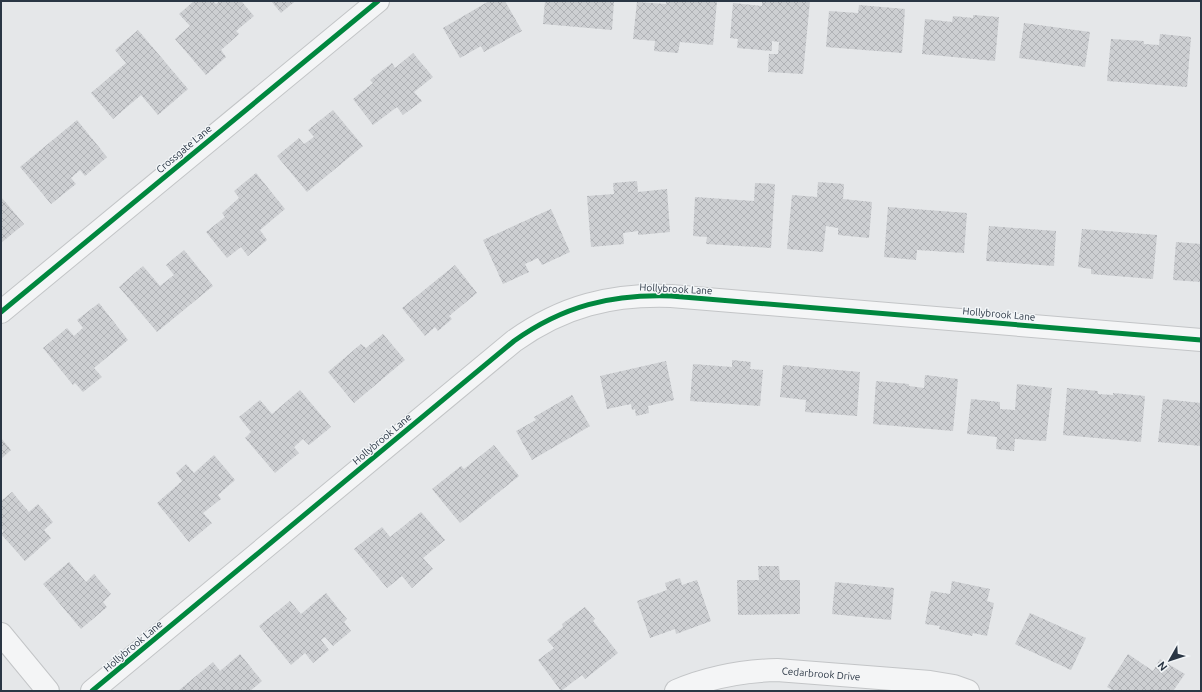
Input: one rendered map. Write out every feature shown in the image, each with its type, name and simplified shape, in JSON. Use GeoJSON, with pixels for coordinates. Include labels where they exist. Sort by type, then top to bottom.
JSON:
{"type":"FeatureCollection","features":[{"type":"Feature","properties":{"kind":"street","name":"Crossgate Lane"},"geometry":{"type":"LineString","coordinates":[[1,312],[378,1]]}},
{"type":"Feature","properties":{"kind":"street","name":"Hollybrook Lane"},"geometry":{"type":"LineString","coordinates":[[92,691],[514,341],[554,317],[577,307],[623,297],[670,296],[1201,340]]}},
{"type":"Feature","properties":{"kind":"street"},"geometry":{"type":"LineString","coordinates":[[1,634],[48,691]]}},
{"type":"Feature","properties":{"kind":"street","name":"Cedarbrook Drive"},"geometry":{"type":"LineString","coordinates":[[676,691],[718,676],[754,670],[777,670],[930,682],[954,686],[968,691]]}},
{"type":"Feature","properties":{"kind":"building"},"geometry":{"type":"Polygon","coordinates":[[[194,1],[213,1],[216,4],[220,1],[241,1],[254,16],[236,31],[239,34],[221,50],[226,57],[206,75],[175,39],[190,26],[179,14],[194,1]]]}},
{"type":"Feature","properties":{"kind":"building"},"geometry":{"type":"Polygon","coordinates":[[[271,1],[295,1],[281,13],[271,1]]]}},
{"type":"Feature","properties":{"kind":"building"},"geometry":{"type":"Polygon","coordinates":[[[489,1],[505,1],[522,31],[484,52],[481,46],[460,58],[443,28],[489,1]]]}},
{"type":"Feature","properties":{"kind":"building"},"geometry":{"type":"Polygon","coordinates":[[[545,1],[614,1],[612,30],[543,24],[545,1]]]}},
{"type":"Feature","properties":{"kind":"building"},"geometry":{"type":"Polygon","coordinates":[[[666,1],[717,1],[713,45],[680,42],[678,53],[654,51],[655,41],[633,39],[637,2],[666,4],[666,1]]]}},
{"type":"Feature","properties":{"kind":"building"},"geometry":{"type":"Polygon","coordinates":[[[762,1],[810,1],[803,74],[768,72],[769,54],[778,54],[779,42],[772,41],[772,51],[737,48],[738,39],[730,38],[733,3],[762,6],[762,1]]]}},
{"type":"Feature","properties":{"kind":"building"},"geometry":{"type":"Polygon","coordinates":[[[859,5],[905,9],[902,53],[826,47],[829,11],[858,13],[859,5]]]}},
{"type":"Feature","properties":{"kind":"building"},"geometry":{"type":"Polygon","coordinates":[[[973,15],[999,17],[995,61],[922,54],[925,19],[952,22],[953,16],[973,18],[973,15]]]}},
{"type":"Feature","properties":{"kind":"building"},"geometry":{"type":"Polygon","coordinates":[[[1024,23],[1090,32],[1085,67],[1019,58],[1024,23]]]}},
{"type":"Feature","properties":{"kind":"building"},"geometry":{"type":"Polygon","coordinates":[[[138,30],[188,89],[158,115],[141,95],[113,119],[91,93],[126,63],[115,50],[138,30]]]}},
{"type":"Feature","properties":{"kind":"building"},"geometry":{"type":"Polygon","coordinates":[[[1160,34],[1191,37],[1187,87],[1107,81],[1111,39],[1144,41],[1144,44],[1159,45],[1160,34]]]}},
{"type":"Feature","properties":{"kind":"building"},"geometry":{"type":"Polygon","coordinates":[[[413,53],[433,77],[414,92],[422,101],[403,115],[397,107],[373,125],[353,99],[373,83],[370,80],[392,63],[395,68],[413,53]]]}},
{"type":"Feature","properties":{"kind":"building"},"geometry":{"type":"Polygon","coordinates":[[[333,110],[363,146],[307,192],[277,156],[299,138],[304,144],[314,137],[308,130],[333,110]]]}},
{"type":"Feature","properties":{"kind":"building"},"geometry":{"type":"Polygon","coordinates":[[[77,120],[107,157],[85,176],[80,170],[71,178],[76,184],[51,204],[20,167],[77,120]]]}},
{"type":"Feature","properties":{"kind":"building"},"geometry":{"type":"Polygon","coordinates":[[[256,173],[285,209],[260,230],[267,240],[248,256],[241,247],[227,258],[206,232],[225,217],[222,213],[239,198],[234,191],[256,173]]]}},
{"type":"Feature","properties":{"kind":"building"},"geometry":{"type":"Polygon","coordinates":[[[637,181],[638,192],[667,189],[670,232],[638,235],[638,231],[623,233],[624,244],[591,247],[587,196],[614,194],[613,183],[637,181]]]}},
{"type":"Feature","properties":{"kind":"building"},"geometry":{"type":"Polygon","coordinates":[[[818,182],[844,184],[843,199],[872,202],[869,238],[838,235],[838,228],[826,226],[823,252],[787,249],[792,195],[817,197],[818,182]]]}},
{"type":"Feature","properties":{"kind":"building"},"geometry":{"type":"Polygon","coordinates":[[[755,183],[775,184],[771,248],[706,244],[707,237],[693,236],[695,197],[754,201],[755,183]]]}},
{"type":"Feature","properties":{"kind":"building"},"geometry":{"type":"Polygon","coordinates":[[[1,197],[24,224],[1,243],[1,197]]]}},
{"type":"Feature","properties":{"kind":"building"},"geometry":{"type":"Polygon","coordinates":[[[888,207],[967,213],[964,253],[917,250],[916,260],[884,257],[888,207]]]}},
{"type":"Feature","properties":{"kind":"building"},"geometry":{"type":"Polygon","coordinates":[[[551,209],[570,252],[542,265],[538,258],[525,264],[529,272],[503,284],[483,240],[551,209]]]}},
{"type":"Feature","properties":{"kind":"building"},"geometry":{"type":"Polygon","coordinates":[[[989,226],[1056,231],[1054,266],[986,261],[989,226]]]}},
{"type":"Feature","properties":{"kind":"building"},"geometry":{"type":"Polygon","coordinates":[[[1082,229],[1157,235],[1153,279],[1091,274],[1091,269],[1078,267],[1082,229]]]}},
{"type":"Feature","properties":{"kind":"building"},"geometry":{"type":"Polygon","coordinates":[[[1176,242],[1201,244],[1201,282],[1173,280],[1176,242]]]}},
{"type":"Feature","properties":{"kind":"building"},"geometry":{"type":"Polygon","coordinates":[[[184,250],[213,286],[157,332],[119,287],[143,266],[160,286],[174,275],[166,265],[184,250]]]}},
{"type":"Feature","properties":{"kind":"building"},"geometry":{"type":"Polygon","coordinates":[[[455,265],[477,293],[449,316],[452,319],[438,331],[435,327],[425,336],[402,308],[455,265]]]}},
{"type":"Feature","properties":{"kind":"building"},"geometry":{"type":"Polygon","coordinates":[[[99,303],[128,340],[94,368],[102,377],[83,392],[75,383],[73,385],[43,348],[67,328],[74,336],[83,328],[77,320],[99,303]]]}},
{"type":"Feature","properties":{"kind":"building"},"geometry":{"type":"Polygon","coordinates":[[[383,334],[405,360],[354,403],[328,372],[361,344],[366,348],[383,334]]]}},
{"type":"Feature","properties":{"kind":"building"},"geometry":{"type":"Polygon","coordinates":[[[732,360],[751,362],[750,369],[763,370],[760,406],[690,401],[693,364],[732,367],[732,360]]]}},
{"type":"Feature","properties":{"kind":"building"},"geometry":{"type":"Polygon","coordinates":[[[666,361],[674,400],[648,406],[649,413],[636,416],[635,409],[632,410],[631,404],[607,409],[600,376],[666,361]]]}},
{"type":"Feature","properties":{"kind":"building"},"geometry":{"type":"Polygon","coordinates":[[[783,365],[860,372],[857,416],[805,412],[806,400],[780,397],[783,365]]]}},
{"type":"Feature","properties":{"kind":"building"},"geometry":{"type":"Polygon","coordinates":[[[925,375],[958,379],[953,431],[873,424],[876,381],[909,384],[909,386],[924,388],[925,375]]]}},
{"type":"Feature","properties":{"kind":"building"},"geometry":{"type":"Polygon","coordinates":[[[1017,384],[1052,388],[1046,441],[1015,439],[1014,451],[996,449],[997,437],[967,434],[971,399],[1000,402],[1000,409],[1015,410],[1017,384]]]}},
{"type":"Feature","properties":{"kind":"building"},"geometry":{"type":"Polygon","coordinates":[[[1067,388],[1098,391],[1098,394],[1113,395],[1113,393],[1145,396],[1141,442],[1063,435],[1067,388]]]}},
{"type":"Feature","properties":{"kind":"building"},"geometry":{"type":"Polygon","coordinates":[[[300,390],[331,427],[309,445],[303,439],[294,447],[299,453],[275,473],[245,438],[251,432],[239,417],[260,400],[272,414],[300,390]]]}},
{"type":"Feature","properties":{"kind":"building"},"geometry":{"type":"Polygon","coordinates":[[[572,395],[590,426],[532,460],[516,431],[536,420],[534,417],[572,395]]]}},
{"type":"Feature","properties":{"kind":"building"},"geometry":{"type":"Polygon","coordinates":[[[1163,399],[1201,403],[1201,446],[1158,442],[1163,399]]]}},
{"type":"Feature","properties":{"kind":"building"},"geometry":{"type":"Polygon","coordinates":[[[1,438],[11,450],[1,459],[1,438]]]}},
{"type":"Feature","properties":{"kind":"building"},"geometry":{"type":"Polygon","coordinates":[[[494,445],[519,476],[460,523],[432,489],[461,466],[464,469],[494,445]]]}},
{"type":"Feature","properties":{"kind":"building"},"geometry":{"type":"Polygon","coordinates":[[[214,455],[235,480],[218,495],[221,499],[203,513],[212,523],[189,542],[157,503],[182,481],[176,473],[186,464],[194,473],[214,455]]]}},
{"type":"Feature","properties":{"kind":"building"},"geometry":{"type":"Polygon","coordinates":[[[12,492],[29,512],[38,504],[53,522],[44,530],[51,538],[25,561],[1,534],[4,531],[1,528],[1,501],[12,492]]]}},
{"type":"Feature","properties":{"kind":"building"},"geometry":{"type":"Polygon","coordinates":[[[421,512],[445,540],[423,558],[433,569],[412,588],[402,576],[387,588],[354,549],[382,527],[390,537],[421,512]]]}},
{"type":"Feature","properties":{"kind":"building"},"geometry":{"type":"Polygon","coordinates":[[[69,562],[86,582],[94,574],[111,594],[103,602],[107,607],[81,629],[43,584],[69,562]]]}},
{"type":"Feature","properties":{"kind":"building"},"geometry":{"type":"Polygon","coordinates":[[[758,566],[779,566],[780,580],[800,580],[800,614],[738,615],[737,580],[759,580],[758,566]]]}},
{"type":"Feature","properties":{"kind":"building"},"geometry":{"type":"Polygon","coordinates":[[[680,578],[682,585],[697,580],[711,621],[676,634],[675,629],[650,638],[637,601],[667,590],[665,583],[680,578]]]}},
{"type":"Feature","properties":{"kind":"building"},"geometry":{"type":"Polygon","coordinates":[[[952,581],[990,589],[987,601],[994,603],[987,636],[973,633],[972,636],[939,629],[940,626],[925,624],[931,591],[950,594],[952,581]]]}},
{"type":"Feature","properties":{"kind":"building"},"geometry":{"type":"Polygon","coordinates":[[[835,582],[894,588],[891,620],[832,614],[835,582]]]}},
{"type":"Feature","properties":{"kind":"building"},"geometry":{"type":"Polygon","coordinates":[[[326,593],[347,619],[344,622],[351,631],[333,646],[325,637],[321,640],[329,650],[313,663],[305,653],[291,665],[259,626],[290,601],[301,614],[326,593]]]}},
{"type":"Feature","properties":{"kind":"building"},"geometry":{"type":"Polygon","coordinates":[[[585,607],[595,619],[593,621],[618,653],[585,679],[582,675],[561,691],[538,660],[554,648],[547,640],[563,627],[562,624],[585,607]]]}},
{"type":"Feature","properties":{"kind":"building"},"geometry":{"type":"Polygon","coordinates":[[[1030,613],[1086,638],[1071,670],[1015,644],[1030,613]]]}},
{"type":"Feature","properties":{"kind":"building"},"geometry":{"type":"Polygon","coordinates":[[[240,654],[262,681],[250,691],[178,691],[213,662],[220,671],[240,654]]]}},
{"type":"Feature","properties":{"kind":"building"},"geometry":{"type":"Polygon","coordinates":[[[1128,654],[1153,671],[1160,659],[1185,674],[1173,691],[1114,691],[1107,687],[1128,654]]]}},
{"type":"Feature","properties":{"kind":"cycle path"},"geometry":{"type":"LineString","coordinates":[[1,312],[378,1]]}},
{"type":"Feature","properties":{"kind":"cycle path"},"geometry":{"type":"LineString","coordinates":[[92,691],[514,341],[532,329],[569,311],[608,300],[628,297],[671,296],[1201,340]]}}]}
